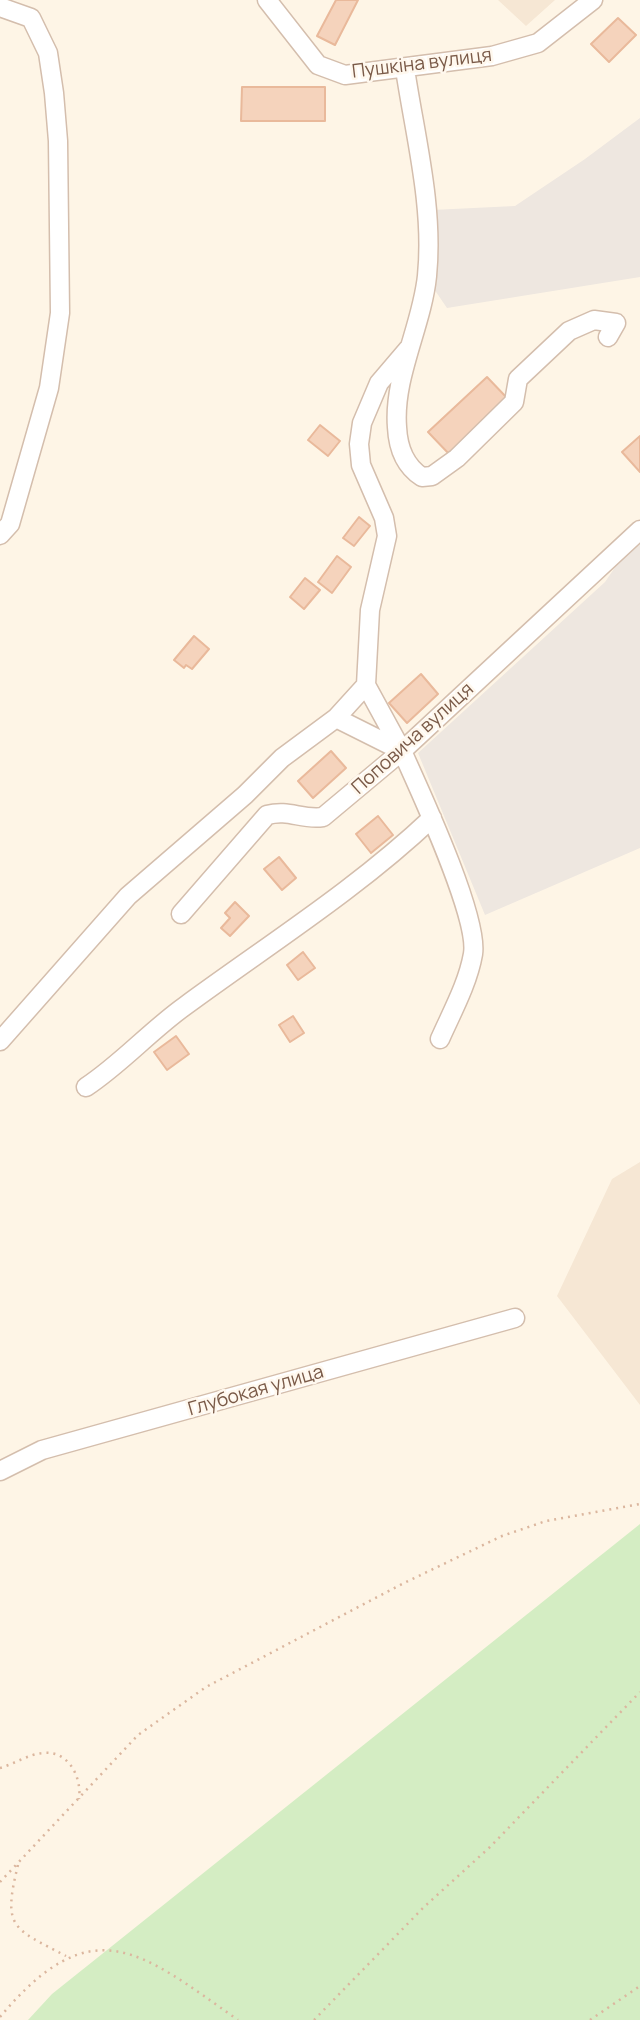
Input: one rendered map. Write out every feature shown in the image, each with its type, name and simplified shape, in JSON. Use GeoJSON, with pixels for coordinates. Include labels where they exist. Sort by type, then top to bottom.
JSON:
{"type":"FeatureCollection","features":[{"type":"Feature","properties":{"kind":"street"},"geometry":{"type":"LineString","coordinates":[[0,536],[10,524],[49,388],[60,313],[58,141],[54,93],[48,53],[22,0]]}},
{"type":"Feature","properties":{"kind":"street","name":"Пушкіна вулиця"},"geometry":{"type":"LineString","coordinates":[[267,0],[318,65],[345,75],[492,56],[538,43],[593,0]]}},
{"type":"Feature","properties":{"kind":"street"},"geometry":{"type":"LineString","coordinates":[[0,7],[31,18]]}},
{"type":"Feature","properties":{"kind":"street"},"geometry":{"type":"LineString","coordinates":[[405,69],[428,216],[427,275],[421,316],[398,401],[396,426],[405,462],[422,477],[432,477],[457,457],[514,402],[518,379],[569,331],[594,320],[616,323],[608,337]]}},
{"type":"Feature","properties":{"kind":"street"},"geometry":{"type":"LineString","coordinates":[[412,343],[379,383],[362,423],[359,444],[361,465],[384,518],[387,536],[370,610],[366,685],[402,751],[432,818],[464,903],[474,951],[459,997],[440,1039]]}},
{"type":"Feature","properties":{"kind":"street","name":"Поповича вулиця"},"geometry":{"type":"LineString","coordinates":[[181,914],[268,815],[283,811],[307,819],[323,817],[402,751],[640,530]]}},
{"type":"Feature","properties":{"kind":"street"},"geometry":{"type":"LineString","coordinates":[[0,1041],[128,896],[245,795],[282,758],[336,718],[366,685]]}},
{"type":"Feature","properties":{"kind":"street"},"geometry":{"type":"LineString","coordinates":[[336,718],[402,751]]}},
{"type":"Feature","properties":{"kind":"street"},"geometry":{"type":"LineString","coordinates":[[86,1087],[106,1074],[155,1028],[370,873],[432,818]]}},
{"type":"Feature","properties":{"kind":"street","name":"Глубокая улица"},"geometry":{"type":"LineString","coordinates":[[0,1471],[42,1450],[515,1318]]}},
{"type":"Feature","properties":{"kind":"path"},"geometry":{"type":"LineString","coordinates":[[0,1882],[138,1735],[206,1687],[280,1646],[502,1536],[557,1518],[640,1504]]}},
{"type":"Feature","properties":{"kind":"path"},"geometry":{"type":"LineString","coordinates":[[314,2020],[424,1907],[490,1847],[640,1692]]}},
{"type":"Feature","properties":{"kind":"path"},"geometry":{"type":"LineString","coordinates":[[0,1768],[44,1752],[57,1755],[78,1774],[81,1787],[79,1799]]}},
{"type":"Feature","properties":{"kind":"path"},"geometry":{"type":"LineString","coordinates":[[18,1865],[10,1905],[13,1921],[19,1931],[66,1956]]}},
{"type":"Feature","properties":{"kind":"path"},"geometry":{"type":"LineString","coordinates":[[0,2017],[25,1987],[66,1956],[87,1951],[118,1951],[141,1956],[238,2020]]}},
{"type":"Feature","properties":{"kind":"path"},"geometry":{"type":"LineString","coordinates":[[590,2020],[640,1986]]}},
{"type":"Feature","properties":{"kind":"shaded area"},"geometry":{"type":"Polygon","coordinates":[[[498,0],[555,0],[526,26],[498,0]]]}},
{"type":"Feature","properties":{"kind":"shaded area"},"geometry":{"type":"Polygon","coordinates":[[[640,118],[640,277],[447,308],[434,289],[438,255],[432,210],[515,206],[640,118]]]}},
{"type":"Feature","properties":{"kind":"shaded area"},"geometry":{"type":"Polygon","coordinates":[[[640,544],[640,848],[485,915],[418,753],[605,582],[618,563],[640,544]]]}},
{"type":"Feature","properties":{"kind":"shaded area"},"geometry":{"type":"Polygon","coordinates":[[[640,1162],[640,1405],[557,1296],[612,1179],[640,1162]]]}},
{"type":"Feature","properties":{"kind":"green space"},"geometry":{"type":"Polygon","coordinates":[[[640,1524],[640,2020],[28,2020],[52,1994],[640,1524]]]}},
{"type":"Feature","properties":{"kind":"building"},"geometry":{"type":"Polygon","coordinates":[[[336,0],[358,0],[335,45],[317,36],[336,0]]]}},
{"type":"Feature","properties":{"kind":"building"},"geometry":{"type":"Polygon","coordinates":[[[618,18],[636,35],[609,62],[591,44],[618,18]]]}},
{"type":"Feature","properties":{"kind":"building"},"geometry":{"type":"Polygon","coordinates":[[[242,87],[325,87],[325,121],[241,121],[242,87]]]}},
{"type":"Feature","properties":{"kind":"building"},"geometry":{"type":"Polygon","coordinates":[[[487,377],[508,399],[450,455],[428,432],[487,377]]]}},
{"type":"Feature","properties":{"kind":"building"},"geometry":{"type":"Polygon","coordinates":[[[320,425],[340,441],[328,456],[308,440],[320,425]]]}},
{"type":"Feature","properties":{"kind":"building"},"geometry":{"type":"Polygon","coordinates":[[[640,436],[640,472],[622,452],[640,436]]]}},
{"type":"Feature","properties":{"kind":"building"},"geometry":{"type":"Polygon","coordinates":[[[359,517],[370,526],[354,546],[343,538],[359,517]]]}},
{"type":"Feature","properties":{"kind":"building"},"geometry":{"type":"Polygon","coordinates":[[[337,556],[351,567],[332,593],[318,582],[337,556]]]}},
{"type":"Feature","properties":{"kind":"building"},"geometry":{"type":"Polygon","coordinates":[[[305,578],[320,590],[304,609],[290,597],[305,578]]]}},
{"type":"Feature","properties":{"kind":"building"},"geometry":{"type":"Polygon","coordinates":[[[194,636],[209,649],[192,669],[186,665],[184,668],[174,660],[194,636]]]}},
{"type":"Feature","properties":{"kind":"building"},"geometry":{"type":"Polygon","coordinates":[[[421,674],[438,694],[407,723],[389,703],[421,674]]]}},
{"type":"Feature","properties":{"kind":"building"},"geometry":{"type":"Polygon","coordinates":[[[331,751],[346,768],[313,798],[298,781],[331,751]]]}},
{"type":"Feature","properties":{"kind":"building"},"geometry":{"type":"Polygon","coordinates":[[[378,816],[393,835],[371,853],[356,834],[378,816]]]}},
{"type":"Feature","properties":{"kind":"building"},"geometry":{"type":"Polygon","coordinates":[[[279,857],[296,878],[282,890],[264,869],[279,857]]]}},
{"type":"Feature","properties":{"kind":"building"},"geometry":{"type":"Polygon","coordinates":[[[235,902],[249,916],[230,936],[221,928],[230,918],[225,913],[235,902]]]}},
{"type":"Feature","properties":{"kind":"building"},"geometry":{"type":"Polygon","coordinates":[[[303,952],[315,968],[298,980],[287,965],[303,952]]]}},
{"type":"Feature","properties":{"kind":"building"},"geometry":{"type":"Polygon","coordinates":[[[293,1016],[304,1033],[290,1042],[279,1025],[293,1016]]]}},
{"type":"Feature","properties":{"kind":"building"},"geometry":{"type":"Polygon","coordinates":[[[176,1036],[189,1054],[167,1070],[154,1052],[176,1036]]]}}]}
